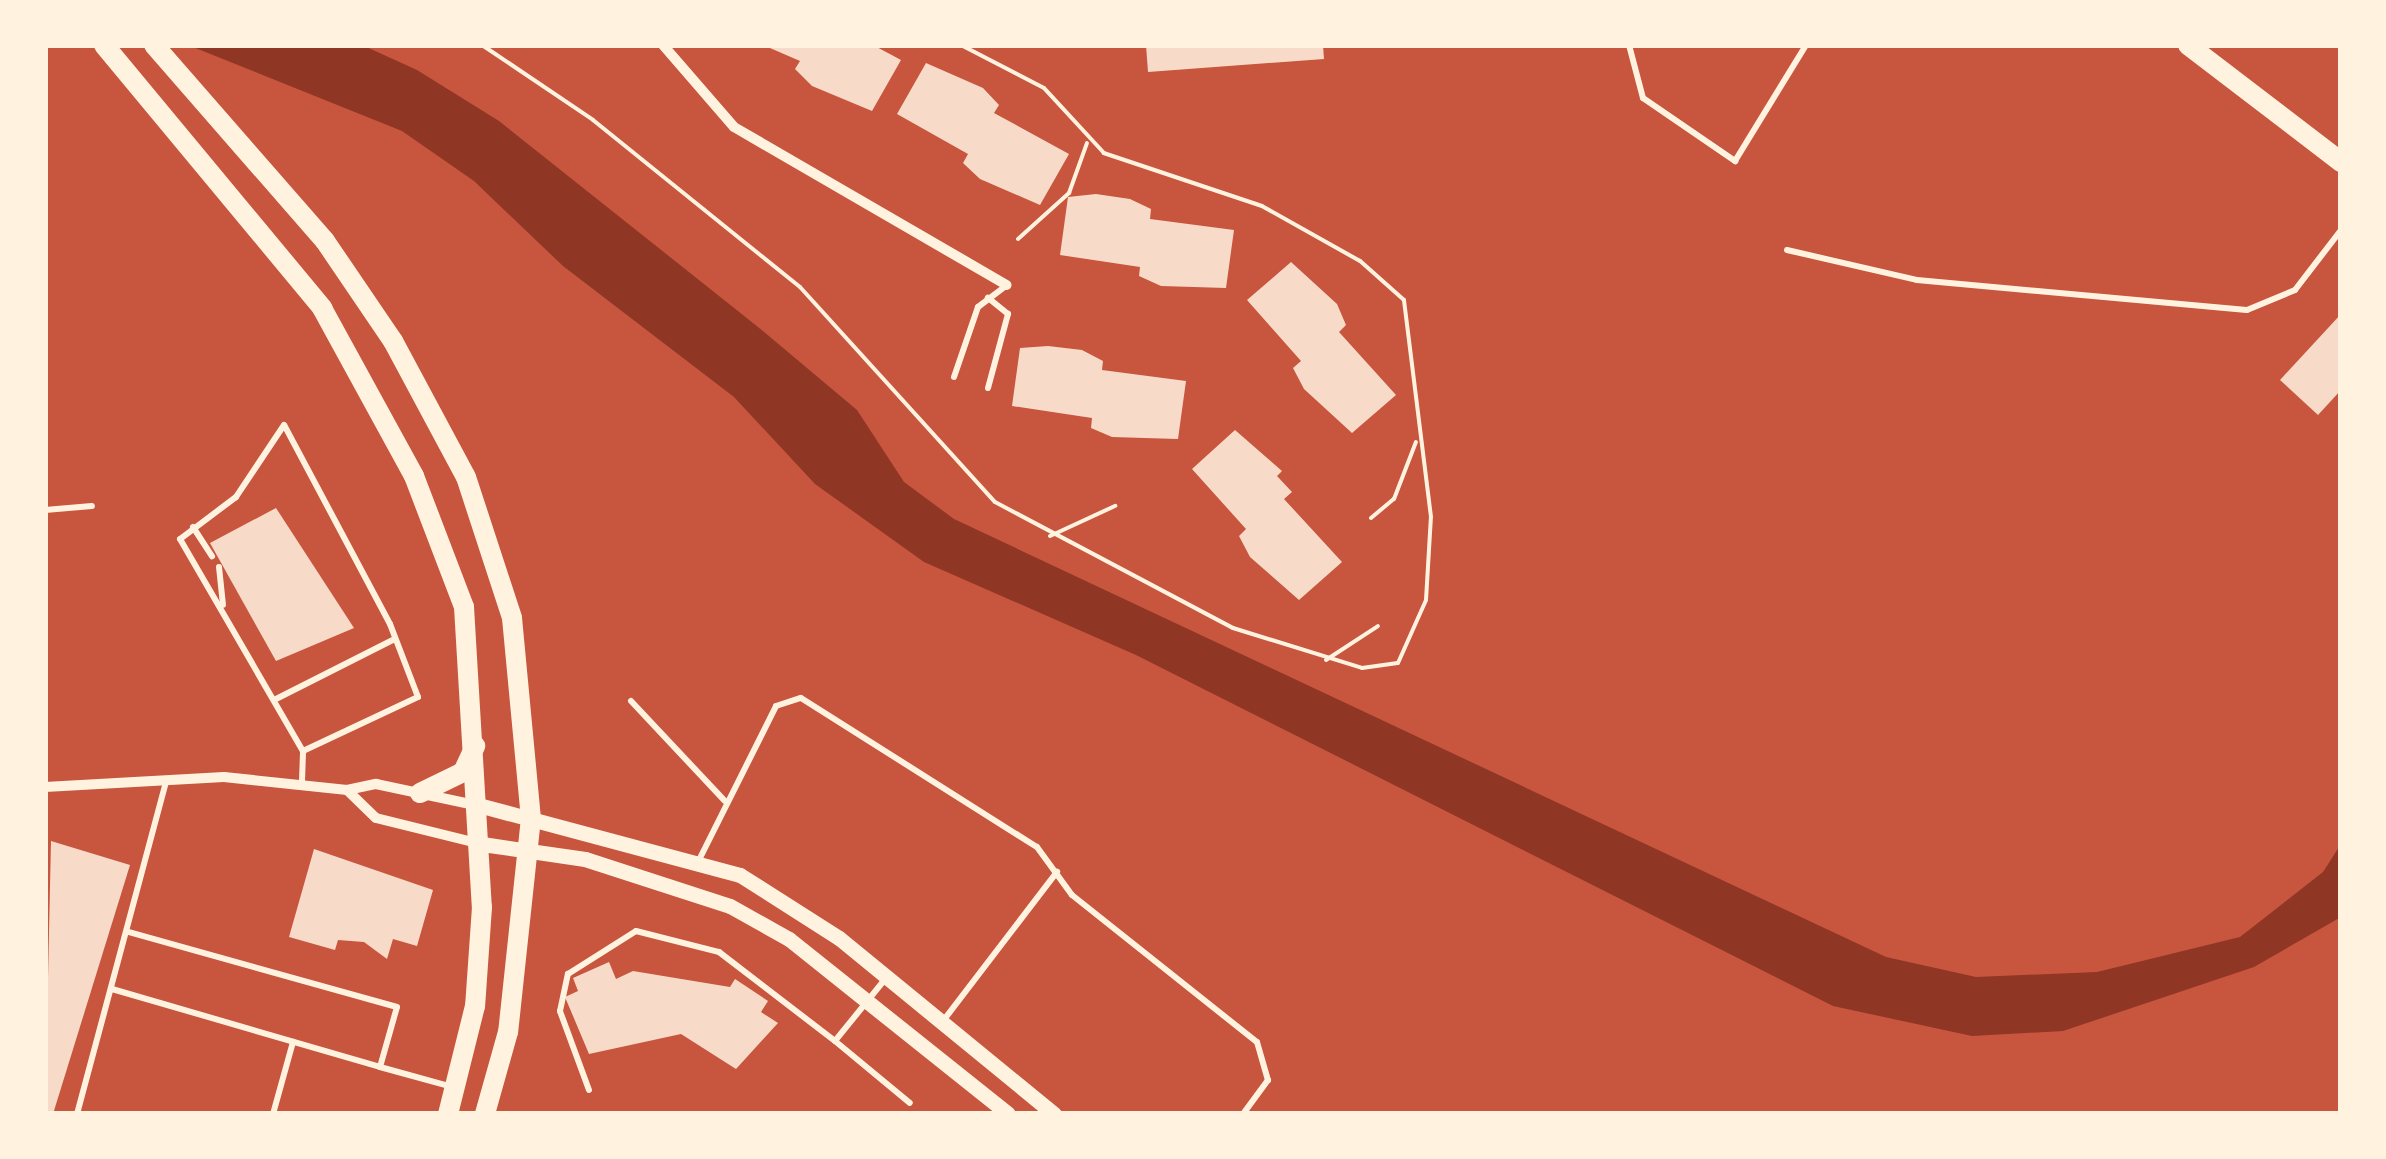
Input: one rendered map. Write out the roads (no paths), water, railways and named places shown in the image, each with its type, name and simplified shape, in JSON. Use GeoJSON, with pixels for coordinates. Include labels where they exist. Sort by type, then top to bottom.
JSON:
{"type":"FeatureCollection","features":[{"type":"Feature","properties":{"kind":"main road"},"geometry":{"type":"LineString","coordinates":[[104,45],[322,308],[414,476],[464,607],[478,739],[482,844],[475,1006],[448,1114]]}},
{"type":"Feature","properties":{"kind":"main road"},"geometry":{"type":"LineString","coordinates":[[154,45],[228,125],[361,290],[466,477],[512,618],[531,818],[508,1032],[485,1114]]}},
{"type":"Feature","properties":{"kind":"main road"},"geometry":{"type":"LineString","coordinates":[[2188,45],[2341,162]]}},
{"type":"Feature","properties":{"kind":"main road"},"geometry":{"type":"LineString","coordinates":[[420,793],[463,772],[478,739]]}},
{"type":"Feature","properties":{"kind":"street"},"geometry":{"type":"LineString","coordinates":[[663,45],[734,128],[1007,285]]}},
{"type":"Feature","properties":{"kind":"street"},"geometry":{"type":"LineString","coordinates":[[45,787],[166,780],[302,781],[347,790],[420,793],[699,860],[788,902],[1054,1114]]}},
{"type":"Feature","properties":{"kind":"street"},"geometry":{"type":"LineString","coordinates":[[347,790],[376,818],[482,844],[650,876],[772,929],[1008,1114]]}},
{"type":"Feature","properties":{"kind":"street"},"geometry":{"type":"LineString","coordinates":[[772,929],[788,902]]}},
{"type":"Feature","properties":{"kind":"street"},"geometry":{"type":"LineString","coordinates":[[972,1085],[993,1065]]}},
{"type":"Feature","properties":{"kind":"lane"},"geometry":{"type":"LineString","coordinates":[[1629,45],[1643,98],[1735,161],[1806,45]]}},
{"type":"Feature","properties":{"kind":"lane"},"geometry":{"type":"LineString","coordinates":[[1788,250],[1917,280],[2247,310],[2295,290],[2341,230]]}},
{"type":"Feature","properties":{"kind":"lane"},"geometry":{"type":"LineString","coordinates":[[954,376],[988,298],[1007,285]]}},
{"type":"Feature","properties":{"kind":"lane"},"geometry":{"type":"LineString","coordinates":[[988,298],[1008,314],[988,388]]}},
{"type":"Feature","properties":{"kind":"lane"},"geometry":{"type":"LineString","coordinates":[[302,781],[303,751],[180,539],[236,497],[284,425],[396,639],[418,697],[303,751]]}},
{"type":"Feature","properties":{"kind":"lane"},"geometry":{"type":"LineString","coordinates":[[45,510],[92,506]]}},
{"type":"Feature","properties":{"kind":"lane"},"geometry":{"type":"LineString","coordinates":[[193,527],[212,556]]}},
{"type":"Feature","properties":{"kind":"lane"},"geometry":{"type":"LineString","coordinates":[[219,567],[224,612]]}},
{"type":"Feature","properties":{"kind":"lane"},"geometry":{"type":"LineString","coordinates":[[276,700],[396,639]]}},
{"type":"Feature","properties":{"kind":"lane"},"geometry":{"type":"LineString","coordinates":[[699,860],[776,706],[801,698],[1036,847],[1072,896],[1265,1052],[1268,1080],[1243,1114]]}},
{"type":"Feature","properties":{"kind":"lane"},"geometry":{"type":"LineString","coordinates":[[631,702],[726,801]]}},
{"type":"Feature","properties":{"kind":"lane"},"geometry":{"type":"LineString","coordinates":[[77,1114],[166,780]]}},
{"type":"Feature","properties":{"kind":"lane"},"geometry":{"type":"LineString","coordinates":[[942,1022],[1057,872]]}},
{"type":"Feature","properties":{"kind":"lane"},"geometry":{"type":"LineString","coordinates":[[589,1090],[560,1011],[568,974],[636,930],[719,952],[910,1103]]}},
{"type":"Feature","properties":{"kind":"lane"},"geometry":{"type":"LineString","coordinates":[[128,932],[397,1007],[380,1067]]}},
{"type":"Feature","properties":{"kind":"lane"},"geometry":{"type":"LineString","coordinates":[[835,1041],[886,977]]}},
{"type":"Feature","properties":{"kind":"lane"},"geometry":{"type":"LineString","coordinates":[[112,990],[455,1088]]}},
{"type":"Feature","properties":{"kind":"lane"},"geometry":{"type":"LineString","coordinates":[[273,1114],[293,1042]]}}]}
